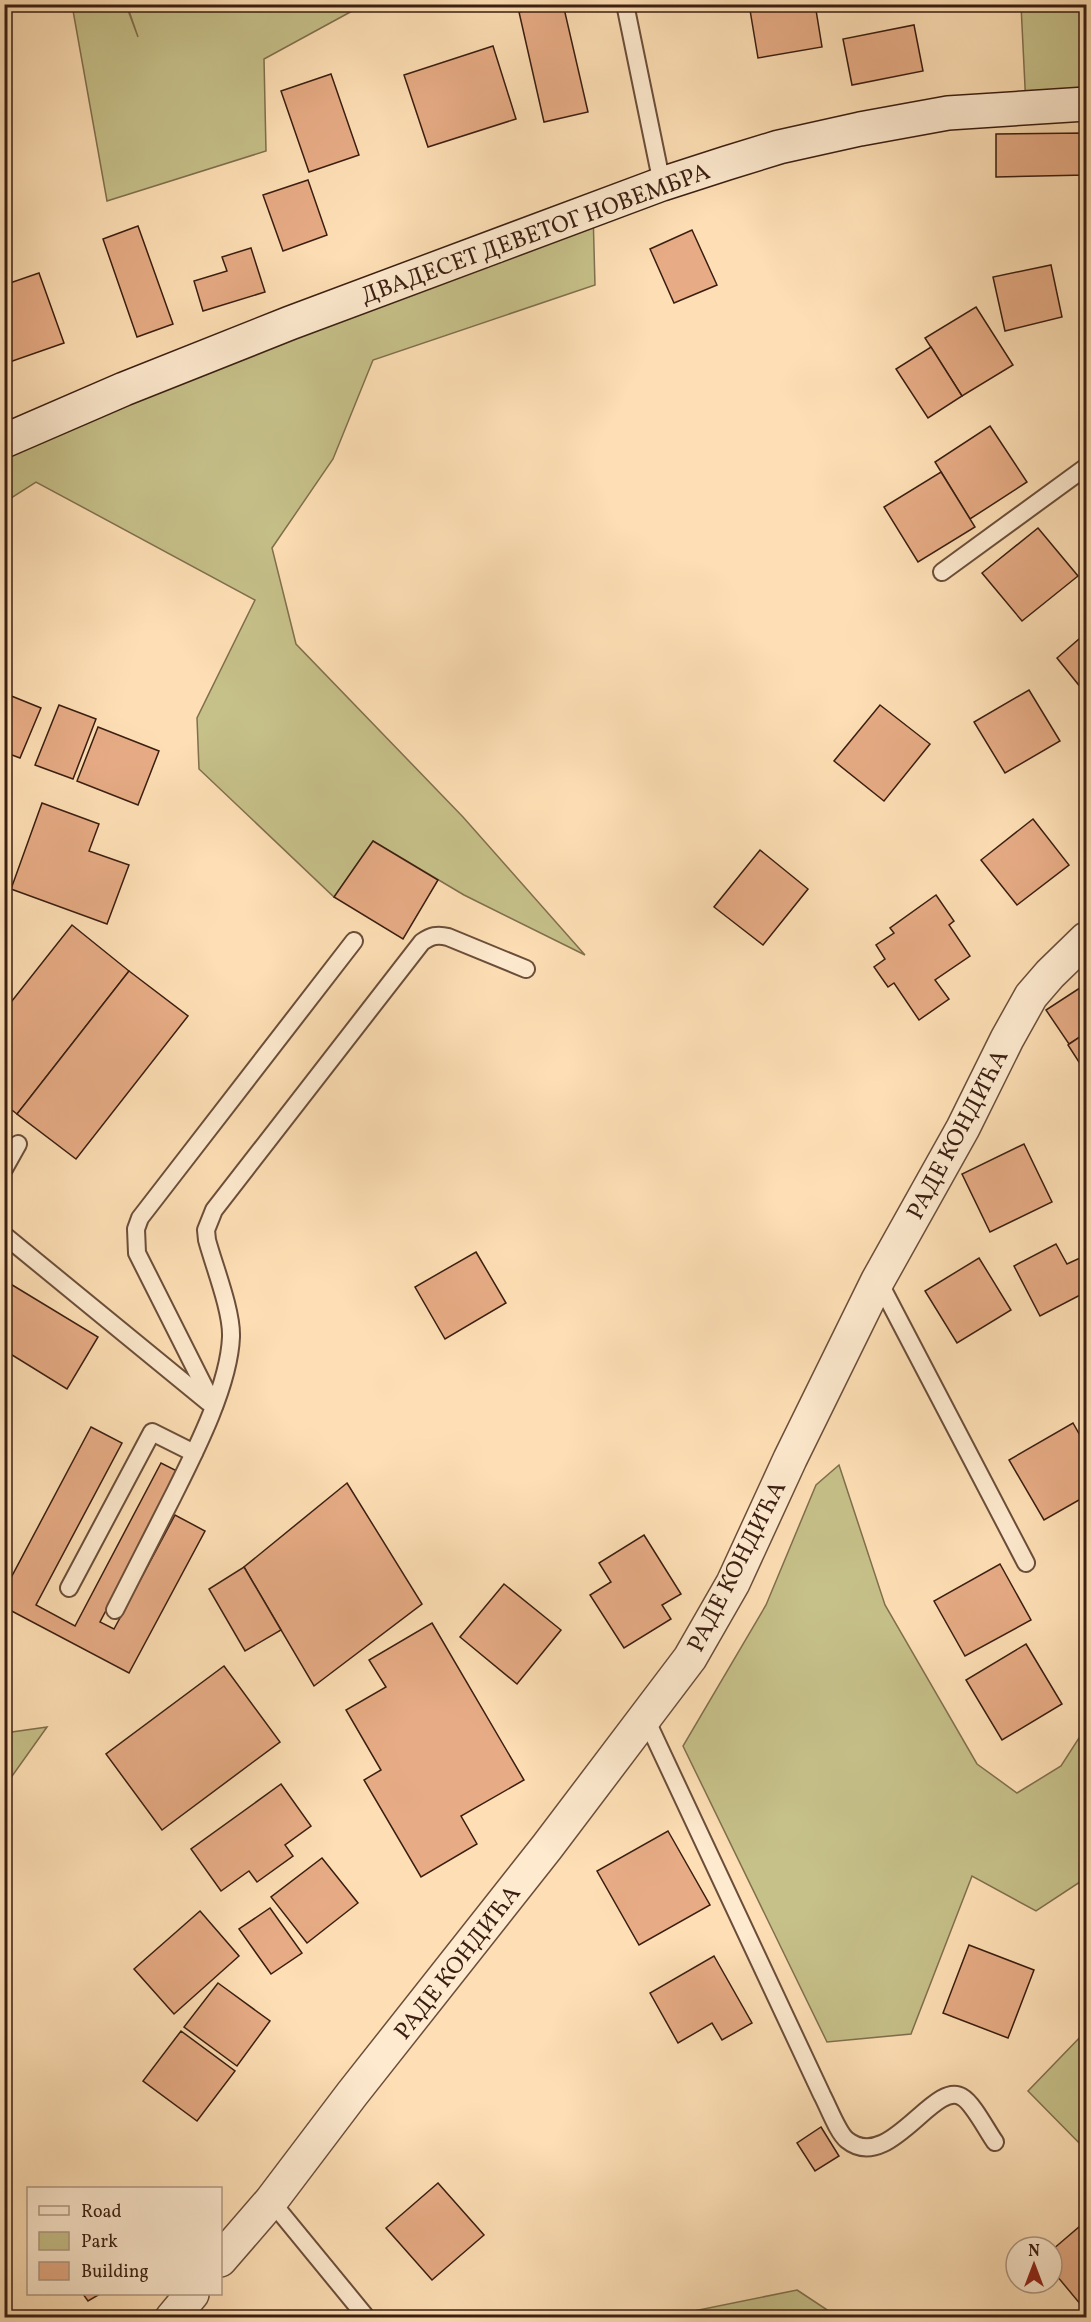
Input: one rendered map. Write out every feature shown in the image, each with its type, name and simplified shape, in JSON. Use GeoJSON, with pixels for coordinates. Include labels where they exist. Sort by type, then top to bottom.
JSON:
{"type":"FeatureCollection","features":[{"type":"Feature","properties":{"kind":"street","name":"ДВАДЕСЕТ ДЕВЕТОГ НОВЕМБРА"},"geometry":{"type":"LineString","coordinates":[[4,441],[124,388],[290,323],[662,184],[779,147],[948,113],[1086,104]]}},
{"type":"Feature","properties":{"kind":"street","name":"РАДЕ КОНДИЋА"},"geometry":{"type":"LineString","coordinates":[[222,2258],[271,2201],[352,2094],[547,1847],[690,1658],[733,1583],[795,1448],[878,1280],[963,1128],[1031,996],[1086,939]]}},
{"type":"Feature","properties":{"kind":"street"},"geometry":{"type":"LineString","coordinates":[[172,2318],[191,2295]]}},
{"type":"Feature","properties":{"kind":"lane"},"geometry":{"type":"LineString","coordinates":[[625,4],[662,184]]}},
{"type":"Feature","properties":{"kind":"lane"},"geometry":{"type":"LineString","coordinates":[[942,572],[1086,467]]}},
{"type":"Feature","properties":{"kind":"lane"},"geometry":{"type":"LineString","coordinates":[[115,1611],[194,1453],[214,1406],[229,1355],[230,1320],[207,1240],[206,1230],[214,1210],[422,942],[440,934],[526,969]]}},
{"type":"Feature","properties":{"kind":"lane"},"geometry":{"type":"LineString","coordinates":[[214,1406],[136,1253],[136,1229],[140,1218],[354,941]]}},
{"type":"Feature","properties":{"kind":"lane"},"geometry":{"type":"LineString","coordinates":[[4,1169],[18,1144]]}},
{"type":"Feature","properties":{"kind":"lane"},"geometry":{"type":"LineString","coordinates":[[4,1235],[214,1406]]}},
{"type":"Feature","properties":{"kind":"lane"},"geometry":{"type":"LineString","coordinates":[[878,1280],[1026,1563]]}},
{"type":"Feature","properties":{"kind":"lane"},"geometry":{"type":"LineString","coordinates":[[69,1588],[152,1432],[194,1453]]}},
{"type":"Feature","properties":{"kind":"lane"},"geometry":{"type":"LineString","coordinates":[[645,1717],[822,2095],[845,2139],[859,2147],[876,2148],[919,2118],[945,2096],[955,2095],[964,2098],[995,2142]]}},
{"type":"Feature","properties":{"kind":"lane"},"geometry":{"type":"LineString","coordinates":[[271,2201],[367,2318]]}},
{"type":"Feature","properties":{"kind":"green space"},"geometry":{"type":"Polygon","coordinates":[[[353,4],[354,10],[264,59],[266,151],[107,201],[72,5],[126,5],[138,37],[127,5],[353,4]]]}},
{"type":"Feature","properties":{"kind":"green space"},"geometry":{"type":"Polygon","coordinates":[[[1021,5],[1086,5],[1086,106],[1026,107],[1021,5]]]}},
{"type":"Feature","properties":{"kind":"green space"},"geometry":{"type":"Polygon","coordinates":[[[593,211],[595,285],[373,360],[333,459],[272,548],[296,644],[463,817],[585,955],[464,895],[373,841],[334,897],[199,769],[197,718],[255,600],[36,482],[5,502],[4,441],[593,211]]]}},
{"type":"Feature","properties":{"kind":"green space"},"geometry":{"type":"Polygon","coordinates":[[[839,1465],[885,1605],[977,1764],[1017,1793],[1061,1766],[1086,1727],[1086,1878],[1036,1911],[972,1876],[911,2034],[827,2042],[683,1746],[766,1605],[816,1485],[839,1465]]]}},
{"type":"Feature","properties":{"kind":"green space"},"geometry":{"type":"Polygon","coordinates":[[[47,1727],[5,1786],[5,1733],[47,1727]]]}},
{"type":"Feature","properties":{"kind":"green space"},"geometry":{"type":"Polygon","coordinates":[[[1086,2031],[1086,2150],[1028,2091],[1086,2031]]]}},
{"type":"Feature","properties":{"kind":"green space"},"geometry":{"type":"Polygon","coordinates":[[[797,2290],[838,2317],[676,2318],[674,2315],[797,2290]]]}},
{"type":"Feature","properties":{"kind":"building"},"geometry":{"type":"Polygon","coordinates":[[[563,4],[588,112],[544,122],[519,12],[563,4]]]}},
{"type":"Feature","properties":{"kind":"building"},"geometry":{"type":"Polygon","coordinates":[[[749,4],[815,4],[822,47],[758,58],[749,4]]]}},
{"type":"Feature","properties":{"kind":"building"},"geometry":{"type":"Polygon","coordinates":[[[914,25],[923,71],[852,85],[843,39],[914,25]]]}},
{"type":"Feature","properties":{"kind":"building"},"geometry":{"type":"Polygon","coordinates":[[[493,46],[516,119],[428,147],[404,75],[493,46]]]}},
{"type":"Feature","properties":{"kind":"building"},"geometry":{"type":"Polygon","coordinates":[[[331,74],[359,155],[309,172],[281,91],[331,74]]]}},
{"type":"Feature","properties":{"kind":"building"},"geometry":{"type":"Polygon","coordinates":[[[1086,133],[1086,175],[996,177],[996,134],[1086,133]]]}},
{"type":"Feature","properties":{"kind":"building"},"geometry":{"type":"Polygon","coordinates":[[[308,180],[327,235],[283,251],[263,195],[308,180]]]}},
{"type":"Feature","properties":{"kind":"building"},"geometry":{"type":"Polygon","coordinates":[[[138,226],[173,324],[137,337],[103,239],[138,226]]]}},
{"type":"Feature","properties":{"kind":"building"},"geometry":{"type":"Polygon","coordinates":[[[692,230],[717,285],[674,303],[650,249],[692,230]]]}},
{"type":"Feature","properties":{"kind":"building"},"geometry":{"type":"Polygon","coordinates":[[[251,248],[265,292],[203,311],[194,281],[227,271],[222,257],[251,248]]]}},
{"type":"Feature","properties":{"kind":"building"},"geometry":{"type":"Polygon","coordinates":[[[1051,265],[1062,317],[1005,331],[993,277],[1051,265]]]}},
{"type":"Feature","properties":{"kind":"building"},"geometry":{"type":"Polygon","coordinates":[[[39,273],[64,343],[4,364],[4,285],[39,273]]]}},
{"type":"Feature","properties":{"kind":"building"},"geometry":{"type":"Polygon","coordinates":[[[976,307],[1013,365],[962,396],[925,338],[976,307]]]}},
{"type":"Feature","properties":{"kind":"building"},"geometry":{"type":"Polygon","coordinates":[[[931,347],[962,396],[928,418],[896,369],[931,347]]]}},
{"type":"Feature","properties":{"kind":"building"},"geometry":{"type":"Polygon","coordinates":[[[990,426],[1027,482],[970,519],[935,462],[990,426]]]}},
{"type":"Feature","properties":{"kind":"building"},"geometry":{"type":"Polygon","coordinates":[[[941,472],[975,527],[918,562],[884,507],[941,472]]]}},
{"type":"Feature","properties":{"kind":"building"},"geometry":{"type":"Polygon","coordinates":[[[1038,528],[1078,576],[1022,621],[982,573],[1038,528]]]}},
{"type":"Feature","properties":{"kind":"building"},"geometry":{"type":"Polygon","coordinates":[[[1086,633],[1086,694],[1057,658],[1086,633]]]}},
{"type":"Feature","properties":{"kind":"building"},"geometry":{"type":"Polygon","coordinates":[[[1029,690],[1060,741],[1005,773],[974,722],[1029,690]]]}},
{"type":"Feature","properties":{"kind":"building"},"geometry":{"type":"Polygon","coordinates":[[[4,693],[41,708],[20,758],[4,752],[4,693]]]}},
{"type":"Feature","properties":{"kind":"building"},"geometry":{"type":"Polygon","coordinates":[[[59,705],[96,719],[73,779],[35,765],[59,705]]]}},
{"type":"Feature","properties":{"kind":"building"},"geometry":{"type":"Polygon","coordinates":[[[880,705],[930,744],[884,801],[834,761],[880,705]]]}},
{"type":"Feature","properties":{"kind":"building"},"geometry":{"type":"Polygon","coordinates":[[[98,727],[159,751],[138,805],[77,781],[98,727]]]}},
{"type":"Feature","properties":{"kind":"building"},"geometry":{"type":"Polygon","coordinates":[[[42,803],[99,824],[89,851],[129,865],[107,924],[11,889],[42,803]]]}},
{"type":"Feature","properties":{"kind":"building"},"geometry":{"type":"Polygon","coordinates":[[[1033,819],[1069,865],[1017,905],[981,860],[1033,819]]]}},
{"type":"Feature","properties":{"kind":"building"},"geometry":{"type":"Polygon","coordinates":[[[373,841],[438,880],[403,939],[334,897],[373,841]]]}},
{"type":"Feature","properties":{"kind":"building"},"geometry":{"type":"Polygon","coordinates":[[[760,850],[808,889],[763,945],[714,907],[760,850]]]}},
{"type":"Feature","properties":{"kind":"building"},"geometry":{"type":"Polygon","coordinates":[[[936,895],[954,921],[949,925],[970,956],[935,980],[949,999],[919,1020],[894,983],[888,987],[874,967],[885,959],[876,945],[894,933],[890,928],[936,895]]]}},
{"type":"Feature","properties":{"kind":"building"},"geometry":{"type":"Polygon","coordinates":[[[72,925],[129,971],[17,1114],[4,1104],[4,1011],[72,925]]]}},
{"type":"Feature","properties":{"kind":"building"},"geometry":{"type":"Polygon","coordinates":[[[129,971],[188,1016],[76,1159],[17,1114],[129,971]]]}},
{"type":"Feature","properties":{"kind":"building"},"geometry":{"type":"Polygon","coordinates":[[[1086,984],[1086,1033],[1069,1044],[1046,1010],[1086,984]]]}},
{"type":"Feature","properties":{"kind":"building"},"geometry":{"type":"Polygon","coordinates":[[[1086,1033],[1086,1073],[1068,1045],[1086,1033]]]}},
{"type":"Feature","properties":{"kind":"building"},"geometry":{"type":"Polygon","coordinates":[[[1024,1144],[1052,1202],[990,1232],[962,1174],[1024,1144]]]}},
{"type":"Feature","properties":{"kind":"building"},"geometry":{"type":"Polygon","coordinates":[[[1056,1244],[1067,1264],[1080,1258],[1086,1270],[1086,1292],[1040,1316],[1014,1266],[1056,1244]]]}},
{"type":"Feature","properties":{"kind":"building"},"geometry":{"type":"Polygon","coordinates":[[[476,1252],[506,1303],[445,1339],[415,1287],[476,1252]]]}},
{"type":"Feature","properties":{"kind":"building"},"geometry":{"type":"Polygon","coordinates":[[[979,1258],[1011,1310],[957,1343],[925,1291],[979,1258]]]}},
{"type":"Feature","properties":{"kind":"building"},"geometry":{"type":"Polygon","coordinates":[[[4,1280],[98,1337],[67,1389],[4,1350],[4,1280]]]}},
{"type":"Feature","properties":{"kind":"building"},"geometry":{"type":"Polygon","coordinates":[[[1073,1423],[1086,1446],[1086,1496],[1044,1520],[1009,1460],[1073,1423]]]}},
{"type":"Feature","properties":{"kind":"building"},"geometry":{"type":"Polygon","coordinates":[[[91,1427],[122,1443],[36,1605],[75,1626],[161,1463],[179,1472],[100,1622],[114,1629],[175,1515],[205,1531],[129,1673],[4,1607],[4,1591],[91,1427]]]}},
{"type":"Feature","properties":{"kind":"building"},"geometry":{"type":"Polygon","coordinates":[[[347,1483],[422,1604],[314,1686],[244,1567],[347,1483]]]}},
{"type":"Feature","properties":{"kind":"building"},"geometry":{"type":"Polygon","coordinates":[[[644,1535],[681,1594],[662,1605],[671,1619],[624,1648],[590,1595],[611,1582],[599,1563],[644,1535]]]}},
{"type":"Feature","properties":{"kind":"building"},"geometry":{"type":"Polygon","coordinates":[[[1000,1564],[1031,1620],[965,1656],[934,1601],[1000,1564]]]}},
{"type":"Feature","properties":{"kind":"building"},"geometry":{"type":"Polygon","coordinates":[[[244,1567],[281,1630],[245,1651],[209,1589],[244,1567]]]}},
{"type":"Feature","properties":{"kind":"building"},"geometry":{"type":"Polygon","coordinates":[[[504,1584],[561,1630],[517,1684],[460,1637],[504,1584]]]}},
{"type":"Feature","properties":{"kind":"building"},"geometry":{"type":"Polygon","coordinates":[[[432,1623],[524,1780],[461,1816],[477,1844],[421,1877],[364,1780],[381,1770],[346,1710],[386,1687],[369,1660],[432,1623]]]}},
{"type":"Feature","properties":{"kind":"building"},"geometry":{"type":"Polygon","coordinates":[[[1026,1644],[1062,1704],[1002,1740],[966,1680],[1026,1644]]]}},
{"type":"Feature","properties":{"kind":"building"},"geometry":{"type":"Polygon","coordinates":[[[224,1666],[280,1742],[162,1830],[106,1754],[224,1666]]]}},
{"type":"Feature","properties":{"kind":"building"},"geometry":{"type":"Polygon","coordinates":[[[281,1784],[311,1826],[285,1845],[293,1856],[257,1882],[249,1871],[221,1891],[191,1849],[281,1784]]]}},
{"type":"Feature","properties":{"kind":"building"},"geometry":{"type":"Polygon","coordinates":[[[668,1831],[710,1905],[639,1945],[597,1871],[668,1831]]]}},
{"type":"Feature","properties":{"kind":"building"},"geometry":{"type":"Polygon","coordinates":[[[322,1858],[358,1903],[307,1943],[271,1897],[322,1858]]]}},
{"type":"Feature","properties":{"kind":"building"},"geometry":{"type":"Polygon","coordinates":[[[270,1908],[302,1953],[271,1974],[239,1929],[270,1908]]]}},
{"type":"Feature","properties":{"kind":"building"},"geometry":{"type":"Polygon","coordinates":[[[200,1911],[239,1956],[174,2014],[134,1969],[200,1911]]]}},
{"type":"Feature","properties":{"kind":"building"},"geometry":{"type":"Polygon","coordinates":[[[969,1945],[1034,1970],[1008,2038],[943,2013],[969,1945]]]}},
{"type":"Feature","properties":{"kind":"building"},"geometry":{"type":"Polygon","coordinates":[[[714,1956],[752,2023],[722,2040],[712,2023],[678,2043],[650,1993],[714,1956]]]}},
{"type":"Feature","properties":{"kind":"building"},"geometry":{"type":"Polygon","coordinates":[[[218,1983],[270,2021],[237,2066],[184,2027],[218,1983]]]}},
{"type":"Feature","properties":{"kind":"building"},"geometry":{"type":"Polygon","coordinates":[[[181,2031],[235,2071],[197,2121],[143,2081],[181,2031]]]}},
{"type":"Feature","properties":{"kind":"building"},"geometry":{"type":"Polygon","coordinates":[[[821,2127],[839,2156],[815,2171],[797,2143],[821,2127]]]}},
{"type":"Feature","properties":{"kind":"building"},"geometry":{"type":"Polygon","coordinates":[[[438,2183],[484,2235],[432,2280],[386,2228],[438,2183]]]}},
{"type":"Feature","properties":{"kind":"building"},"geometry":{"type":"Polygon","coordinates":[[[1086,2221],[1086,2311],[1064,2284],[1064,2240],[1086,2221]]]}},
{"type":"Feature","properties":{"kind":"building"},"geometry":{"type":"Polygon","coordinates":[[[84,2295],[98,2295],[88,2301],[84,2295]]]}}]}
